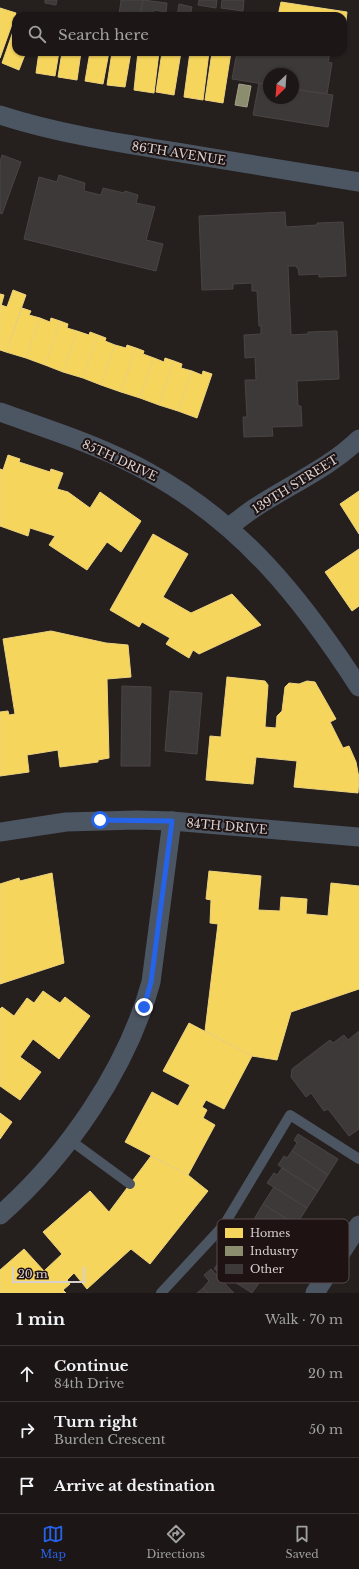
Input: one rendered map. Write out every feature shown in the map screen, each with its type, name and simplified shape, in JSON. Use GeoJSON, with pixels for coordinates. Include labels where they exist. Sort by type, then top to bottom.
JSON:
{"type":"FeatureCollection","features":[{"type":"Feature","properties":{"kind":"street","name":"86TH AVENUE"},"geometry":{"type":"LineString","coordinates":[[0,114],[36,126],[108,141],[359,182]]}},
{"type":"Feature","properties":{"kind":"street","name":"85TH DRIVE"},"geometry":{"type":"LineString","coordinates":[[0,412],[89,444],[147,471],[172,485],[229,527],[261,557],[307,612],[337,653],[359,687]]}},
{"type":"Feature","properties":{"kind":"street","name":"139TH STREET"},"geometry":{"type":"LineString","coordinates":[[229,527],[256,507],[329,463],[345,452],[359,439]]}},
{"type":"Feature","properties":{"kind":"street","name":"84TH DRIVE"},"geometry":{"type":"LineString","coordinates":[[0,832],[66,822],[137,820],[172,821],[359,837]]}},
{"type":"Feature","properties":{"kind":"street"},"geometry":{"type":"LineString","coordinates":[[0,1216],[21,1197],[49,1167],[70,1140],[106,1086],[129,1042],[144,1007],[151,982],[172,821]]}},
{"type":"Feature","properties":{"kind":"street"},"geometry":{"type":"LineString","coordinates":[[349,1240],[359,1225]]}},
{"type":"Feature","properties":{"kind":"street"},"geometry":{"type":"LineString","coordinates":[[315,1293],[321,1283]]}},
{"type":"Feature","properties":{"kind":"lane"},"geometry":{"type":"LineString","coordinates":[[228,1219],[290,1114],[359,1159]]}},
{"type":"Feature","properties":{"kind":"lane"},"geometry":{"type":"LineString","coordinates":[[70,1140],[130,1184]]}},
{"type":"Feature","properties":{"kind":"lane"},"geometry":{"type":"LineString","coordinates":[[161,1293],[217,1233]]}},
{"type":"Feature","properties":{"kind":"building: Homes"},"geometry":{"type":"Polygon","coordinates":[[[281,2],[347,12],[279,12],[281,2]]]}},
{"type":"Feature","properties":{"kind":"building: Homes"},"geometry":{"type":"Polygon","coordinates":[[[0,8],[13,12],[12,24],[0,58],[0,8]]]}},
{"type":"Feature","properties":{"kind":"building: Homes"},"geometry":{"type":"Polygon","coordinates":[[[12,34],[12,56],[24,56],[19,70],[2,63],[12,34]]]}},
{"type":"Feature","properties":{"kind":"building: Homes"},"geometry":{"type":"Polygon","coordinates":[[[38,56],[58,56],[55,76],[36,73],[38,56]]]}},
{"type":"Feature","properties":{"kind":"building: Homes"},"geometry":{"type":"Polygon","coordinates":[[[61,56],[80,56],[77,80],[58,77],[61,56]]]}},
{"type":"Feature","properties":{"kind":"building: Homes"},"geometry":{"type":"Polygon","coordinates":[[[89,56],[108,56],[103,84],[85,81],[89,56]]]}},
{"type":"Feature","properties":{"kind":"building: Homes"},"geometry":{"type":"Polygon","coordinates":[[[111,56],[130,56],[125,87],[107,85],[111,56]]]}},
{"type":"Feature","properties":{"kind":"building: Homes"},"geometry":{"type":"Polygon","coordinates":[[[138,56],[159,56],[154,93],[134,90],[138,56]]]}},
{"type":"Feature","properties":{"kind":"building: Homes"},"geometry":{"type":"Polygon","coordinates":[[[161,56],[180,56],[174,95],[156,92],[161,56]]]}},
{"type":"Feature","properties":{"kind":"building: Homes"},"geometry":{"type":"Polygon","coordinates":[[[189,56],[208,56],[203,100],[184,97],[189,56]]]}},
{"type":"Feature","properties":{"kind":"building: Homes"},"geometry":{"type":"Polygon","coordinates":[[[211,56],[230,56],[223,103],[205,100],[211,56]]]}},
{"type":"Feature","properties":{"kind":"building: Homes"},"geometry":{"type":"Polygon","coordinates":[[[13,290],[26,295],[6,352],[0,350],[0,310],[1,305],[7,307],[13,290]]]}},
{"type":"Feature","properties":{"kind":"building: Homes"},"geometry":{"type":"Polygon","coordinates":[[[0,294],[4,295],[0,310],[0,294]]]}},
{"type":"Feature","properties":{"kind":"building: Homes"},"geometry":{"type":"Polygon","coordinates":[[[22,308],[31,311],[29,315],[40,318],[26,358],[6,352],[22,308]]]}},
{"type":"Feature","properties":{"kind":"building: Homes"},"geometry":{"type":"Polygon","coordinates":[[[40,318],[50,322],[51,318],[60,321],[45,365],[26,358],[40,318]]]}},
{"type":"Feature","properties":{"kind":"building: Homes"},"geometry":{"type":"Polygon","coordinates":[[[60,321],[68,324],[67,328],[77,331],[63,372],[45,365],[60,321]]]}},
{"type":"Feature","properties":{"kind":"building: Homes"},"geometry":{"type":"Polygon","coordinates":[[[77,331],[89,335],[90,332],[98,335],[83,378],[63,372],[77,331]]]}},
{"type":"Feature","properties":{"kind":"building: Homes"},"geometry":{"type":"Polygon","coordinates":[[[98,335],[106,338],[105,341],[115,345],[101,385],[83,378],[98,335]]]}},
{"type":"Feature","properties":{"kind":"building: Homes"},"geometry":{"type":"Polygon","coordinates":[[[115,345],[126,348],[127,345],[136,348],[121,392],[101,385],[115,345]]]}},
{"type":"Feature","properties":{"kind":"building: Homes"},"geometry":{"type":"Polygon","coordinates":[[[136,348],[144,351],[143,354],[154,358],[140,398],[121,392],[136,348]]]}},
{"type":"Feature","properties":{"kind":"building: Homes"},"geometry":{"type":"Polygon","coordinates":[[[154,358],[164,362],[165,358],[174,361],[159,405],[140,398],[154,358]]]}},
{"type":"Feature","properties":{"kind":"building: Homes"},"geometry":{"type":"Polygon","coordinates":[[[174,361],[182,364],[181,368],[192,371],[178,411],[159,405],[174,361]]]}},
{"type":"Feature","properties":{"kind":"building: Homes"},"geometry":{"type":"Polygon","coordinates":[[[192,371],[202,375],[203,371],[212,374],[197,418],[178,411],[192,371]]]}},
{"type":"Feature","properties":{"kind":"building: Homes"},"geometry":{"type":"Polygon","coordinates":[[[8,455],[20,459],[19,462],[50,472],[51,469],[63,473],[57,489],[68,492],[90,508],[100,492],[141,521],[121,552],[107,542],[87,570],[49,545],[55,536],[30,528],[28,536],[0,526],[0,469],[3,470],[8,455]]]}},
{"type":"Feature","properties":{"kind":"building: Homes"},"geometry":{"type":"Polygon","coordinates":[[[359,491],[359,534],[340,504],[359,491]]]}},
{"type":"Feature","properties":{"kind":"building: Homes"},"geometry":{"type":"Polygon","coordinates":[[[153,534],[188,554],[163,597],[191,613],[232,594],[261,625],[199,654],[193,650],[189,658],[166,644],[170,638],[142,622],[139,627],[110,610],[153,534]]]}},
{"type":"Feature","properties":{"kind":"building: Homes"},"geometry":{"type":"Polygon","coordinates":[[[359,549],[359,606],[352,611],[325,572],[359,549]]]}},
{"type":"Feature","properties":{"kind":"building: Homes"},"geometry":{"type":"Polygon","coordinates":[[[51,631],[106,643],[128,645],[131,677],[107,679],[109,758],[98,760],[98,762],[60,767],[58,750],[27,755],[29,772],[0,776],[0,712],[8,711],[9,715],[15,714],[3,639],[51,631]]]}},
{"type":"Feature","properties":{"kind":"building: Homes"},"geometry":{"type":"Polygon","coordinates":[[[227,677],[265,681],[268,685],[265,727],[276,728],[277,716],[282,711],[285,687],[289,683],[299,684],[307,681],[315,682],[336,719],[330,722],[343,748],[349,746],[356,762],[359,778],[358,793],[294,787],[297,761],[256,757],[253,784],[206,780],[210,736],[221,737],[227,677]]]}},
{"type":"Feature","properties":{"kind":"building: Homes"},"geometry":{"type":"Polygon","coordinates":[[[209,871],[261,876],[258,910],[280,911],[281,897],[307,899],[306,914],[328,916],[331,883],[359,886],[359,989],[291,1012],[277,1060],[252,1056],[205,1031],[218,924],[210,923],[211,900],[206,899],[209,871]]]}},
{"type":"Feature","properties":{"kind":"building: Homes"},"geometry":{"type":"Polygon","coordinates":[[[52,873],[64,963],[0,984],[0,884],[19,878],[20,881],[52,873]]]}},
{"type":"Feature","properties":{"kind":"building: Homes"},"geometry":{"type":"Polygon","coordinates":[[[43,991],[60,1003],[65,997],[90,1016],[59,1059],[33,1039],[20,1057],[41,1072],[20,1100],[0,1086],[0,1009],[2,1007],[14,1016],[27,998],[34,1003],[43,991]]]}},
{"type":"Feature","properties":{"kind":"building: Homes"},"geometry":{"type":"Polygon","coordinates":[[[189,1023],[252,1056],[224,1109],[206,1100],[202,1107],[207,1110],[203,1118],[215,1125],[188,1175],[125,1142],[152,1092],[178,1106],[190,1085],[163,1071],[189,1023]]]}},
{"type":"Feature","properties":{"kind":"building: Homes"},"geometry":{"type":"Polygon","coordinates":[[[0,1113],[12,1122],[0,1139],[0,1113]]]}},
{"type":"Feature","properties":{"kind":"building: Homes"},"geometry":{"type":"Polygon","coordinates":[[[151,1156],[188,1175],[208,1191],[150,1264],[131,1249],[87,1289],[74,1273],[67,1280],[70,1284],[63,1290],[66,1293],[0,1293],[0,1270],[24,1249],[44,1271],[62,1254],[43,1232],[90,1191],[109,1212],[151,1156]]]}},
{"type":"Feature","properties":{"kind":"building: Industry"},"geometry":{"type":"Polygon","coordinates":[[[239,84],[251,86],[247,107],[235,105],[239,84]]]}},
{"type":"Feature","properties":{"kind":"building: Other"},"geometry":{"type":"Polygon","coordinates":[[[45,0],[57,0],[56,5],[45,3],[45,0]]]}},
{"type":"Feature","properties":{"kind":"building: Other"},"geometry":{"type":"Polygon","coordinates":[[[121,0],[143,0],[141,12],[119,12],[121,0]]]}},
{"type":"Feature","properties":{"kind":"building: Other"},"geometry":{"type":"Polygon","coordinates":[[[143,0],[167,3],[166,12],[154,10],[154,12],[141,12],[143,0]]]}},
{"type":"Feature","properties":{"kind":"building: Other"},"geometry":{"type":"Polygon","coordinates":[[[199,0],[217,0],[216,8],[198,5],[199,0]]]}},
{"type":"Feature","properties":{"kind":"building: Other"},"geometry":{"type":"Polygon","coordinates":[[[222,0],[244,0],[243,11],[221,8],[222,0]]]}},
{"type":"Feature","properties":{"kind":"building: Other"},"geometry":{"type":"Polygon","coordinates":[[[179,4],[192,7],[191,12],[178,12],[179,4]]]}},
{"type":"Feature","properties":{"kind":"building: Other"},"geometry":{"type":"Polygon","coordinates":[[[236,56],[329,56],[328,62],[332,63],[327,94],[299,90],[299,68],[263,68],[263,84],[232,79],[236,56]]]}},
{"type":"Feature","properties":{"kind":"building: Other"},"geometry":{"type":"Polygon","coordinates":[[[259,83],[263,84],[263,104],[299,104],[299,90],[333,95],[328,127],[253,115],[259,83]]]}},
{"type":"Feature","properties":{"kind":"building: Other"},"geometry":{"type":"Polygon","coordinates":[[[2,155],[21,162],[2,214],[0,213],[0,162],[2,155]]]}},
{"type":"Feature","properties":{"kind":"building: Other"},"geometry":{"type":"Polygon","coordinates":[[[59,175],[85,183],[84,191],[101,195],[103,188],[124,193],[125,191],[138,195],[136,203],[155,207],[146,240],[163,244],[156,271],[24,239],[39,177],[57,182],[59,175]]]}},
{"type":"Feature","properties":{"kind":"building: Other"},"geometry":{"type":"Polygon","coordinates":[[[285,212],[286,227],[317,225],[317,223],[343,222],[346,276],[319,277],[319,274],[299,275],[298,268],[296,266],[288,266],[291,335],[308,334],[308,332],[337,331],[339,379],[297,381],[298,406],[301,406],[302,426],[272,427],[273,436],[244,437],[243,417],[247,417],[245,380],[256,380],[255,357],[245,358],[244,335],[261,334],[261,326],[259,326],[257,291],[252,291],[252,283],[233,284],[233,289],[202,290],[199,216],[285,212]]]}},
{"type":"Feature","properties":{"kind":"building: Other"},"geometry":{"type":"Polygon","coordinates":[[[122,686],[151,687],[150,766],[121,766],[122,686]]]}},
{"type":"Feature","properties":{"kind":"building: Other"},"geometry":{"type":"Polygon","coordinates":[[[170,691],[202,693],[197,754],[165,751],[170,691]]]}},
{"type":"Feature","properties":{"kind":"building: Other"},"geometry":{"type":"Polygon","coordinates":[[[359,1031],[359,1129],[349,1136],[328,1109],[324,1111],[311,1093],[306,1097],[291,1077],[292,1069],[330,1040],[333,1043],[344,1035],[348,1040],[359,1031]]]}},
{"type":"Feature","properties":{"kind":"building: Other"},"geometry":{"type":"Polygon","coordinates":[[[298,1134],[338,1159],[328,1175],[292,1151],[297,1143],[294,1140],[298,1134]]]}},
{"type":"Feature","properties":{"kind":"building: Other"},"geometry":{"type":"Polygon","coordinates":[[[292,1151],[328,1175],[318,1191],[278,1165],[284,1156],[287,1158],[292,1151]]]}},
{"type":"Feature","properties":{"kind":"building: Other"},"geometry":{"type":"Polygon","coordinates":[[[282,1168],[318,1191],[307,1208],[267,1183],[274,1173],[277,1175],[282,1168]]]}},
{"type":"Feature","properties":{"kind":"building: Other"},"geometry":{"type":"Polygon","coordinates":[[[274,1187],[307,1208],[300,1219],[287,1219],[263,1204],[274,1187]]]}},
{"type":"Feature","properties":{"kind":"building: Other"},"geometry":{"type":"Polygon","coordinates":[[[263,1204],[287,1219],[254,1219],[263,1204]]]}},
{"type":"Feature","properties":{"kind":"building: Other"},"geometry":{"type":"Polygon","coordinates":[[[211,1269],[217,1275],[217,1283],[224,1283],[234,1293],[208,1293],[203,1288],[209,1281],[204,1275],[211,1269]]]}},
{"type":"Feature","properties":{"kind":"building: Other"},"geometry":{"type":"Polygon","coordinates":[[[236,1283],[259,1283],[252,1293],[236,1283]]]}},
{"type":"Feature","properties":{"kind":"building: Other"},"geometry":{"type":"Polygon","coordinates":[[[203,1288],[208,1293],[197,1293],[203,1288]]]}},
{"type":"Feature","properties":{"kind":"route"},"geometry":{"type":"LineString","coordinates":[[100,820],[172,821],[151,982],[144,1007]]}}]}
